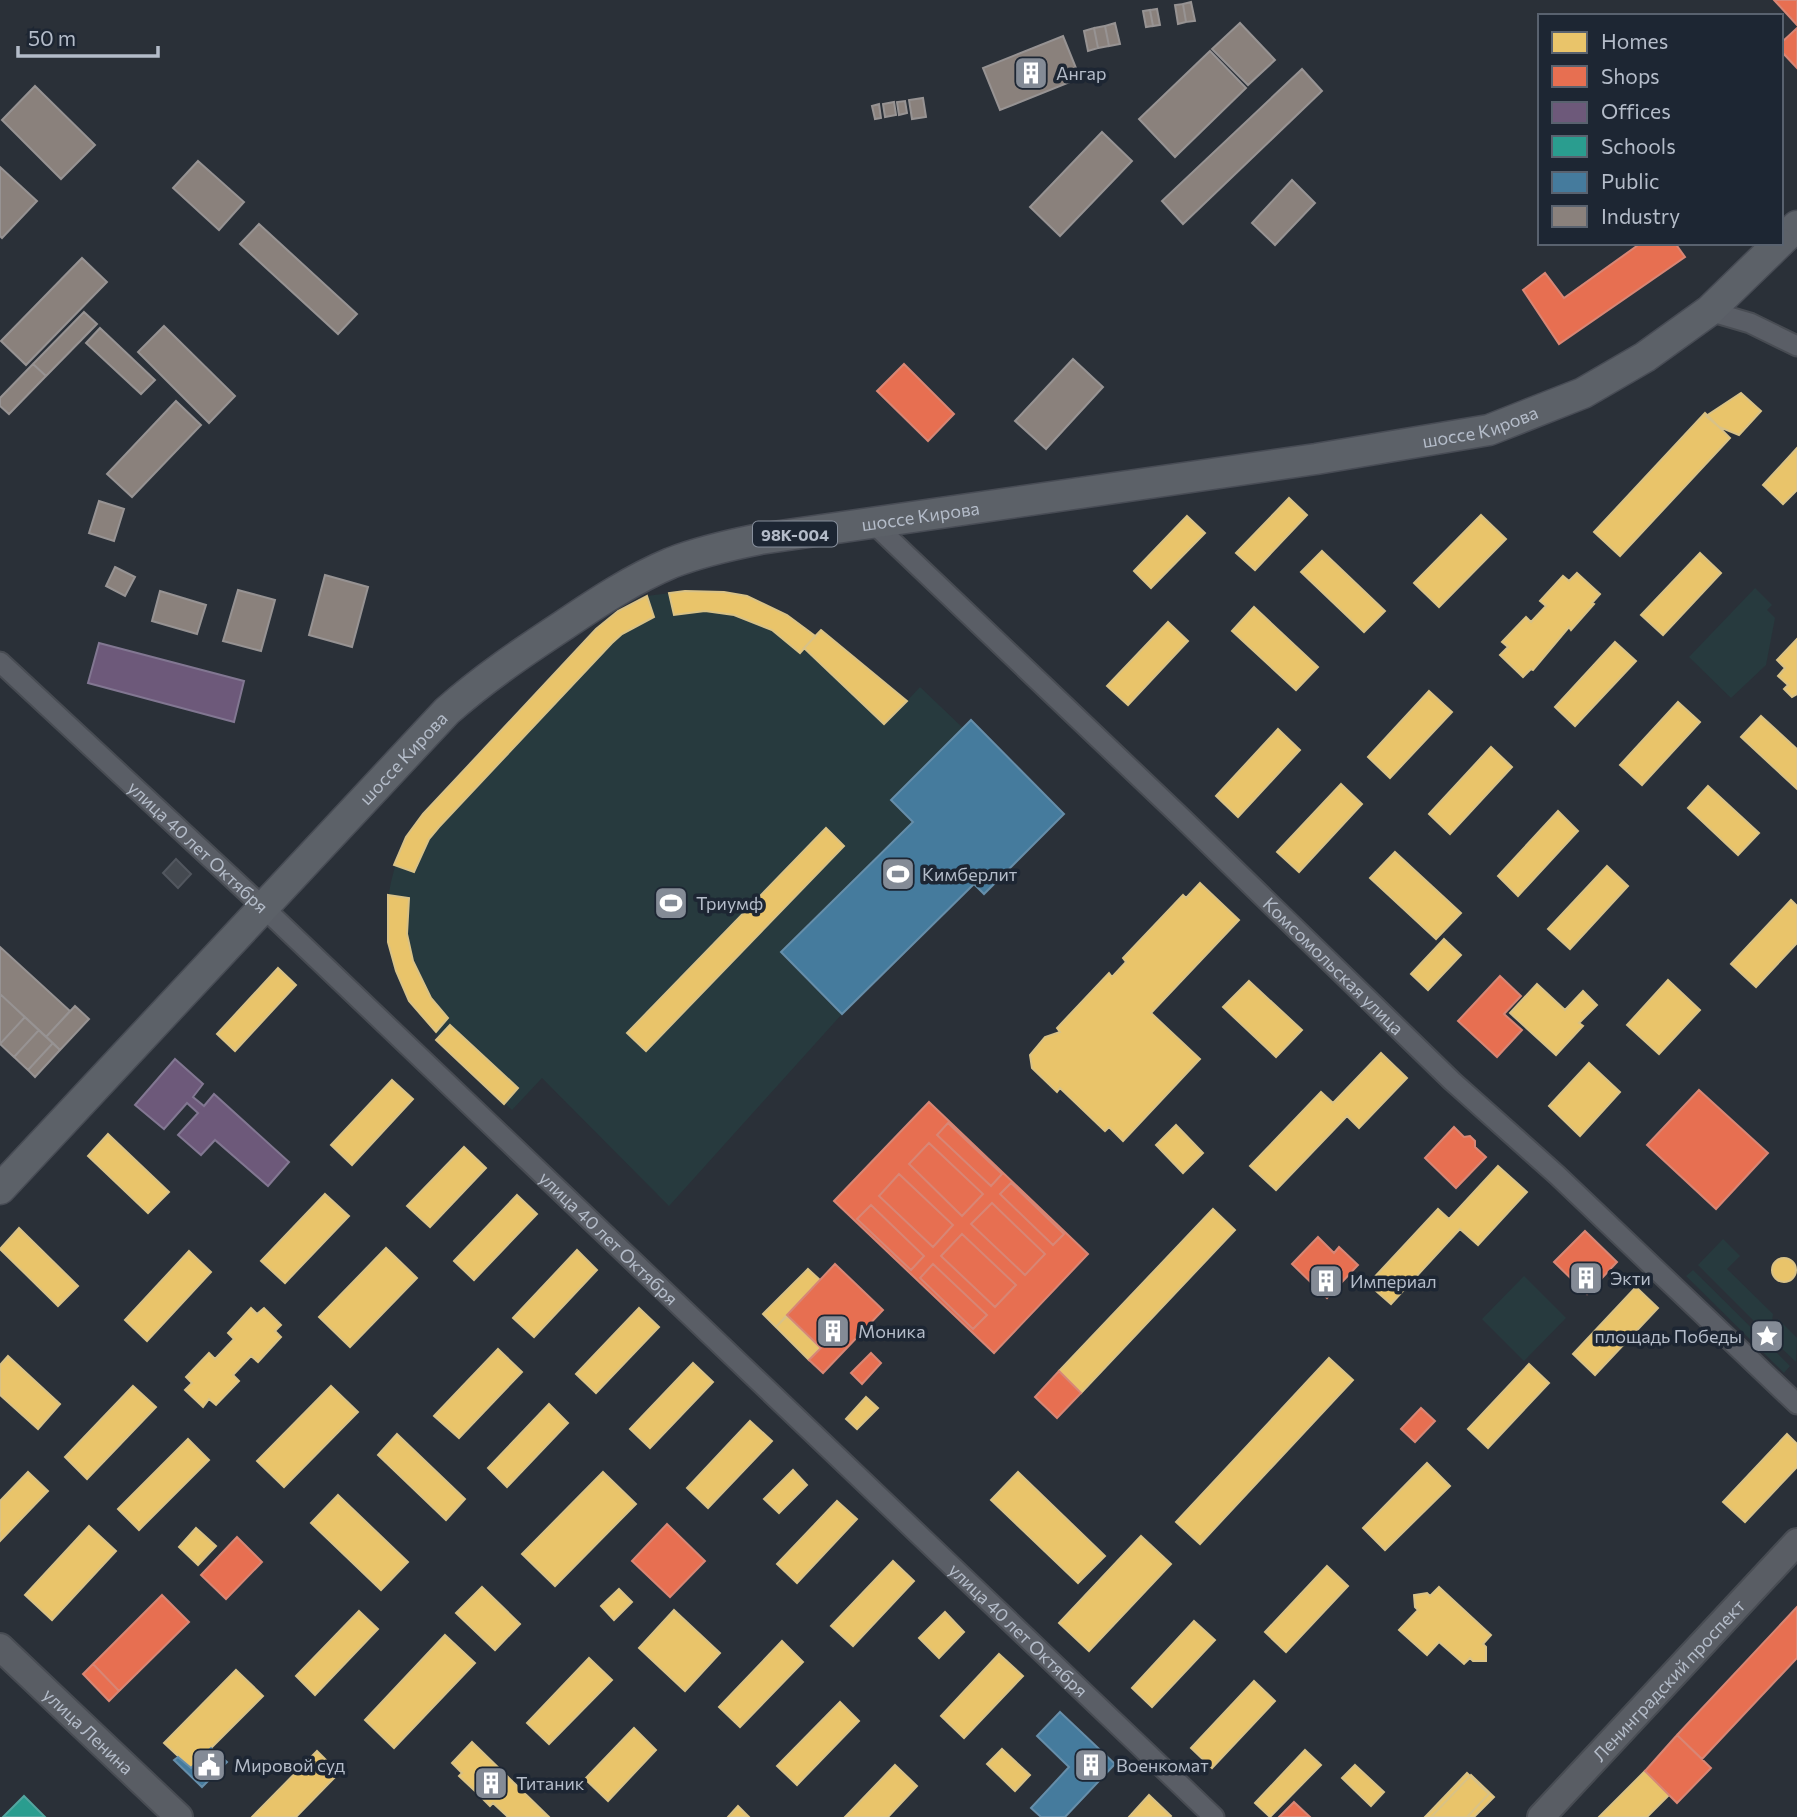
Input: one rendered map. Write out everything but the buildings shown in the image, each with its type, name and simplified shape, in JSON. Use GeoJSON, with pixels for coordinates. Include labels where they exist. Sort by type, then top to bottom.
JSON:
{"type":"FeatureCollection","features":[{"type":"Feature","properties":{"kind":"main road","name":"шоссе Кирова"},"geometry":{"type":"LineString","coordinates":[[1783,239],[1797,226]]}},
{"type":"Feature","properties":{"kind":"main road","name":"шоссе Кирова"},"geometry":{"type":"LineString","coordinates":[[0,1189],[447,711],[499,669],[604,599],[672,563],[760,539],[1316,459],[1489,430],[1554,406],[1616,375],[1709,311],[1777,245]]}},
{"type":"Feature","properties":{"kind":"main road","name":"Ленинградский проспект"},"geometry":{"type":"LineString","coordinates":[[1541,1817],[1797,1542]]}},
{"type":"Feature","properties":{"kind":"main road","name":"улица Ленина"},"geometry":{"type":"LineString","coordinates":[[0,1647],[179,1817]]}},
{"type":"Feature","properties":{"kind":"street"},"geometry":{"type":"LineString","coordinates":[[1709,311],[1749,323],[1797,346]]}},
{"type":"Feature","properties":{"kind":"street","name":"Комсомольская улица"},"geometry":{"type":"LineString","coordinates":[[873,523],[1452,1081],[1557,1175],[1797,1404]]}},
{"type":"Feature","properties":{"kind":"street","name":"улица 40 лет Октября"},"geometry":{"type":"LineString","coordinates":[[0,662],[264,908],[1214,1817]]}},
{"type":"Feature","properties":{"kind":"green space"},"geometry":{"type":"Polygon","coordinates":[[[1755,588],[1772,605],[1767,610],[1775,618],[1766,665],[1731,698],[1689,657],[1755,588]]]}},
{"type":"Feature","properties":{"kind":"green space","name":"Триумф"},"geometry":{"type":"Polygon","coordinates":[[[685,591],[723,593],[769,606],[814,636],[821,630],[907,701],[920,687],[963,728],[971,720],[1064,814],[984,894],[973,884],[842,1014],[669,1206],[542,1078],[512,1110],[436,1040],[439,1036],[414,1007],[399,982],[392,960],[387,914],[395,868],[413,826],[596,629],[618,611],[647,596],[685,591]]]}},
{"type":"Feature","properties":{"kind":"green space"},"geometry":{"type":"Polygon","coordinates":[[[1723,1239],[1740,1256],[1727,1269],[1773,1314],[1770,1337],[1698,1265],[1723,1239]]]}},
{"type":"Feature","properties":{"kind":"green space"},"geometry":{"type":"Polygon","coordinates":[[[1693,1270],[1790,1366],[1784,1373],[1686,1276],[1693,1270]]]}},
{"type":"Feature","properties":{"kind":"green space"},"geometry":{"type":"Polygon","coordinates":[[[1524,1276],[1566,1318],[1524,1361],[1482,1319],[1524,1276]]]}},
{"type":"Feature","properties":{"kind":"green space"},"geometry":{"type":"Polygon","coordinates":[[[1778,1319],[1797,1338],[1796,1362],[1775,1342],[1778,1319]]]}},
{"type":"Feature","properties":{"kind":"place","name":"Ангар"},"geometry":{"type":"Point","coordinates":[1031,73]}},
{"type":"Feature","properties":{"kind":"place","name":"Кимберлит"},"geometry":{"type":"Point","coordinates":[898,874]}},
{"type":"Feature","properties":{"kind":"place","name":"Триумф"},"geometry":{"type":"Point","coordinates":[671,903]}},
{"type":"Feature","properties":{"kind":"place","name":"Экти"},"geometry":{"type":"Point","coordinates":[1586,1278]}},
{"type":"Feature","properties":{"kind":"place","name":"Империал"},"geometry":{"type":"Point","coordinates":[1326,1281]}},
{"type":"Feature","properties":{"kind":"place","name":"Моника"},"geometry":{"type":"Point","coordinates":[833,1331]}},
{"type":"Feature","properties":{"kind":"place","name":"площадь Победы"},"geometry":{"type":"Point","coordinates":[1767,1336]}},
{"type":"Feature","properties":{"kind":"place","name":"Мировой суд"},"geometry":{"type":"Point","coordinates":[209,1765]}},
{"type":"Feature","properties":{"kind":"place","name":"Военкомат"},"geometry":{"type":"Point","coordinates":[1091,1765]}},
{"type":"Feature","properties":{"kind":"place","name":"Титаник"},"geometry":{"type":"Point","coordinates":[491,1783]}}]}
